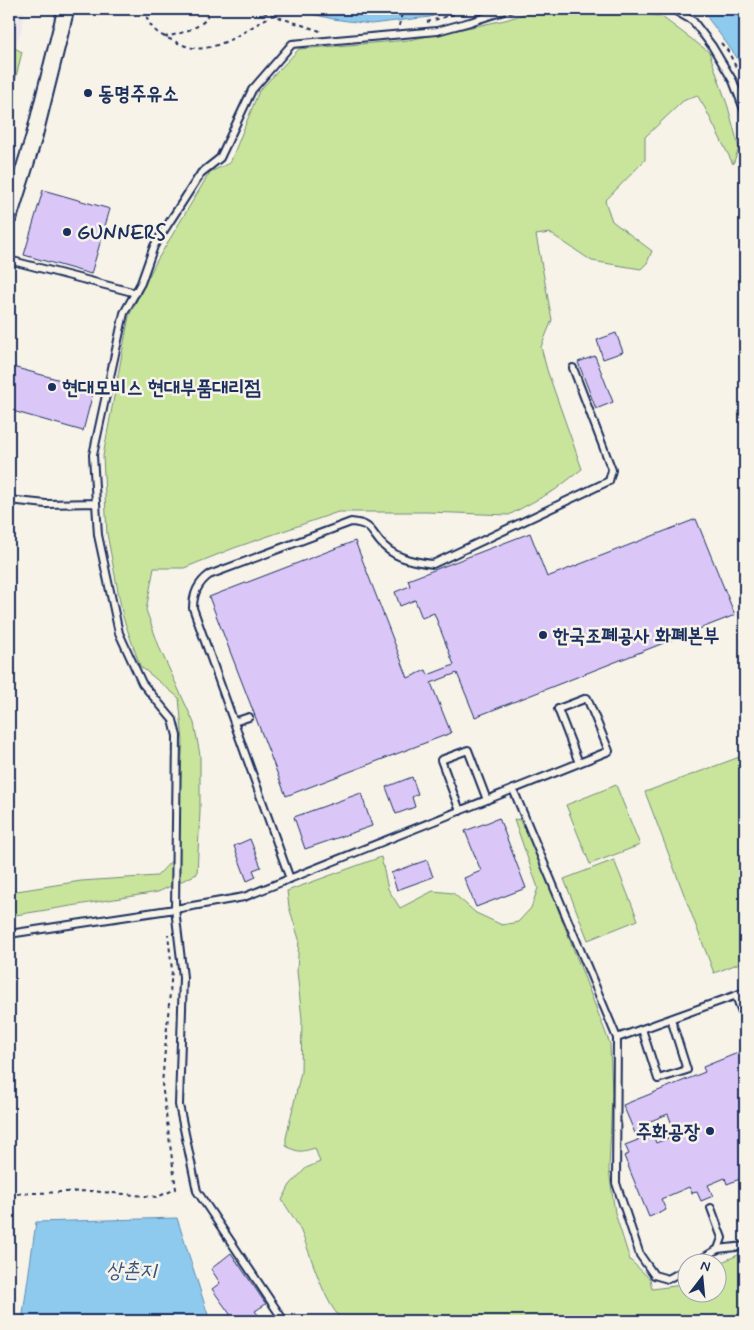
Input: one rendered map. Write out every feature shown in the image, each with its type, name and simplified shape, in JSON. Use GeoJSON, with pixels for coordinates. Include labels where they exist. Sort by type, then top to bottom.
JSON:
{"type":"FeatureCollection","features":[{"type":"Feature","properties":{"kind":"street"},"geometry":{"type":"LineString","coordinates":[[9,217],[34,137],[66,9]]}},
{"type":"Feature","properties":{"kind":"lane"},"geometry":{"type":"LineString","coordinates":[[284,1321],[198,1191],[179,1105],[183,977],[175,909],[176,736],[173,720],[142,683],[119,633],[98,535],[93,455],[124,313],[141,283],[154,246],[201,172],[220,158],[252,90],[292,44],[437,31],[510,9]]}},
{"type":"Feature","properties":{"kind":"lane"},"geometry":{"type":"LineString","coordinates":[[672,9],[693,21],[712,46],[732,81],[745,112]]}},
{"type":"Feature","properties":{"kind":"lane"},"geometry":{"type":"LineString","coordinates":[[9,260],[136,293]]}},
{"type":"Feature","properties":{"kind":"lane"},"geometry":{"type":"LineString","coordinates":[[290,879],[193,608],[193,601],[201,581],[209,575],[351,522],[362,523],[372,531],[384,546],[396,555],[415,562],[432,564],[609,482],[612,470],[573,368]]}},
{"type":"Feature","properties":{"kind":"lane"},"geometry":{"type":"LineString","coordinates":[[9,500],[46,504],[96,503]]}},
{"type":"Feature","properties":{"kind":"lane"},"geometry":{"type":"LineString","coordinates":[[9,934],[244,897],[513,789],[579,763],[609,751],[587,698],[558,709],[579,763]]}},
{"type":"Feature","properties":{"kind":"lane"},"geometry":{"type":"LineString","coordinates":[[234,722],[249,717]]}},
{"type":"Feature","properties":{"kind":"lane"},"geometry":{"type":"LineString","coordinates":[[460,811],[441,760],[468,750],[487,800]]}},
{"type":"Feature","properties":{"kind":"lane"},"geometry":{"type":"LineString","coordinates":[[513,789],[616,1038],[616,1183],[640,1255],[654,1275],[668,1278],[676,1274]]}},
{"type":"Feature","properties":{"kind":"lane"},"geometry":{"type":"LineString","coordinates":[[616,1038],[745,992]]}},
{"type":"Feature","properties":{"kind":"lane"},"geometry":{"type":"LineString","coordinates":[[736,996],[745,1020]]}},
{"type":"Feature","properties":{"kind":"lane"},"geometry":{"type":"LineString","coordinates":[[642,1029],[658,1079],[687,1070],[670,1019]]}},
{"type":"Feature","properties":{"kind":"lane"},"geometry":{"type":"LineString","coordinates":[[710,1208],[722,1238],[718,1249]]}},
{"type":"Feature","properties":{"kind":"lane"},"geometry":{"type":"LineString","coordinates":[[713,1252],[718,1249],[745,1246]]}},
{"type":"Feature","properties":{"kind":"path"},"geometry":{"type":"LineString","coordinates":[[144,9],[157,34],[185,46],[202,49],[225,43],[273,15]]}},
{"type":"Feature","properties":{"kind":"path"},"geometry":{"type":"LineString","coordinates":[[163,37],[188,30],[204,21],[210,9]]}},
{"type":"Feature","properties":{"kind":"path"},"geometry":{"type":"LineString","coordinates":[[256,9],[323,32]]}},
{"type":"Feature","properties":{"kind":"path"},"geometry":{"type":"LineString","coordinates":[[399,26],[403,9]]}},
{"type":"Feature","properties":{"kind":"path"},"geometry":{"type":"LineString","coordinates":[[419,23],[472,9]]}},
{"type":"Feature","properties":{"kind":"path"},"geometry":{"type":"LineString","coordinates":[[9,1194],[91,1192],[157,1197],[176,1189],[162,1084],[172,970],[166,910]]}},
{"type":"Feature","properties":{"kind":"shaded area"},"geometry":{"type":"Polygon","coordinates":[[[9,9],[26,9],[9,69],[9,9]]]}},
{"type":"Feature","properties":{"kind":"green space"},"geometry":{"type":"Polygon","coordinates":[[[541,9],[627,9],[662,17],[709,52],[728,107],[739,148],[733,164],[697,95],[683,101],[645,137],[645,160],[605,201],[612,221],[652,251],[647,263],[641,269],[592,261],[550,233],[536,235],[552,320],[541,347],[547,370],[582,469],[555,490],[509,515],[427,512],[338,512],[234,548],[184,568],[154,568],[146,610],[160,649],[194,723],[200,755],[197,874],[158,892],[9,916],[9,890],[17,891],[81,881],[157,876],[175,857],[183,741],[179,698],[140,666],[123,617],[107,534],[103,456],[129,316],[156,262],[210,172],[230,163],[259,91],[299,49],[409,40],[505,20],[541,9]]]}},
{"type":"Feature","properties":{"kind":"green space"},"geometry":{"type":"Polygon","coordinates":[[[9,45],[22,52],[9,106],[9,45]]]}},
{"type":"Feature","properties":{"kind":"green space"},"geometry":{"type":"Polygon","coordinates":[[[745,755],[745,961],[714,973],[645,792],[745,755]]]}},
{"type":"Feature","properties":{"kind":"green space"},"geometry":{"type":"Polygon","coordinates":[[[616,785],[640,845],[590,864],[566,805],[616,785]]]}},
{"type":"Feature","properties":{"kind":"green space"},"geometry":{"type":"Polygon","coordinates":[[[514,819],[520,820],[530,838],[610,1044],[612,1093],[609,1170],[615,1213],[630,1260],[650,1279],[652,1289],[676,1285],[676,1302],[726,1302],[726,1260],[745,1252],[745,1321],[345,1321],[331,1305],[299,1227],[282,1200],[290,1185],[306,1168],[320,1162],[315,1148],[300,1151],[286,1146],[286,1138],[301,1072],[302,1019],[297,971],[299,939],[289,907],[287,891],[381,857],[388,889],[400,908],[433,891],[453,893],[476,913],[502,925],[518,922],[531,908],[538,888],[514,819]]]}},
{"type":"Feature","properties":{"kind":"green space"},"geometry":{"type":"Polygon","coordinates":[[[614,860],[638,920],[588,940],[564,879],[614,860]]]}},
{"type":"Feature","properties":{"kind":"water"},"geometry":{"type":"Polygon","coordinates":[[[302,9],[453,9],[430,17],[371,24],[333,19],[312,14],[302,9]]]}},
{"type":"Feature","properties":{"kind":"water"},"geometry":{"type":"Polygon","coordinates":[[[701,9],[745,9],[745,76],[736,56],[701,9]]]}},
{"type":"Feature","properties":{"kind":"water","name":"상촌지"},"geometry":{"type":"Polygon","coordinates":[[[177,1218],[210,1321],[22,1321],[36,1222],[177,1218]]]}},
{"type":"Feature","properties":{"kind":"building","name":"GUNNERS"},"geometry":{"type":"Polygon","coordinates":[[[43,190],[110,209],[91,274],[24,255],[43,190]]]}},
{"type":"Feature","properties":{"kind":"building"},"geometry":{"type":"Polygon","coordinates":[[[616,333],[623,352],[603,359],[597,340],[616,333]]]}},
{"type":"Feature","properties":{"kind":"building"},"geometry":{"type":"Polygon","coordinates":[[[595,356],[613,402],[596,409],[578,362],[595,356]]]}},
{"type":"Feature","properties":{"kind":"building"},"geometry":{"type":"Polygon","coordinates":[[[9,366],[94,389],[83,431],[9,410],[9,366]]]}},
{"type":"Feature","properties":{"kind":"building"},"geometry":{"type":"Polygon","coordinates":[[[696,519],[735,615],[475,717],[457,673],[431,683],[451,733],[286,796],[209,597],[355,541],[408,678],[426,670],[428,675],[454,665],[434,613],[422,618],[415,600],[400,606],[395,592],[410,586],[408,580],[530,533],[547,577],[696,519]]]}},
{"type":"Feature","properties":{"kind":"building"},"geometry":{"type":"Polygon","coordinates":[[[412,777],[418,794],[412,797],[415,807],[396,814],[386,787],[412,777]]]}},
{"type":"Feature","properties":{"kind":"building"},"geometry":{"type":"Polygon","coordinates":[[[361,793],[372,826],[305,849],[294,817],[361,793]]]}},
{"type":"Feature","properties":{"kind":"building"},"geometry":{"type":"Polygon","coordinates":[[[499,818],[526,888],[476,907],[464,878],[481,871],[465,831],[499,818]]]}},
{"type":"Feature","properties":{"kind":"building"},"geometry":{"type":"Polygon","coordinates":[[[250,839],[261,867],[253,870],[256,877],[247,881],[234,846],[250,839]]]}},
{"type":"Feature","properties":{"kind":"building"},"geometry":{"type":"Polygon","coordinates":[[[427,860],[433,877],[397,890],[391,873],[427,860]]]}},
{"type":"Feature","properties":{"kind":"building","name":"주화공장"},"geometry":{"type":"Polygon","coordinates":[[[745,1050],[745,1177],[727,1184],[725,1178],[708,1185],[713,1196],[701,1201],[697,1192],[692,1193],[689,1187],[661,1199],[666,1210],[649,1217],[624,1156],[629,1154],[625,1145],[638,1140],[623,1105],[705,1072],[703,1067],[745,1050]],[[668,1114],[648,1122],[656,1143],[676,1135],[668,1114]]]}},
{"type":"Feature","properties":{"kind":"building"},"geometry":{"type":"Polygon","coordinates":[[[231,1253],[266,1304],[255,1311],[263,1321],[235,1321],[212,1289],[220,1283],[211,1269],[231,1253]]]}},
{"type":"Feature","properties":{"kind":"place","name":"동명주유소"},"geometry":{"type":"Point","coordinates":[88,93]}},
{"type":"Feature","properties":{"kind":"place","name":"GUNNERS"},"geometry":{"type":"Point","coordinates":[67,232]}},
{"type":"Feature","properties":{"kind":"place","name":"현대모비스 현대부품대리점"},"geometry":{"type":"Point","coordinates":[52,387]}},
{"type":"Feature","properties":{"kind":"place","name":"한국조폐공사 화폐본부"},"geometry":{"type":"Point","coordinates":[543,635]}},
{"type":"Feature","properties":{"kind":"place","name":"주화공장"},"geometry":{"type":"Point","coordinates":[710,1131]}}]}
